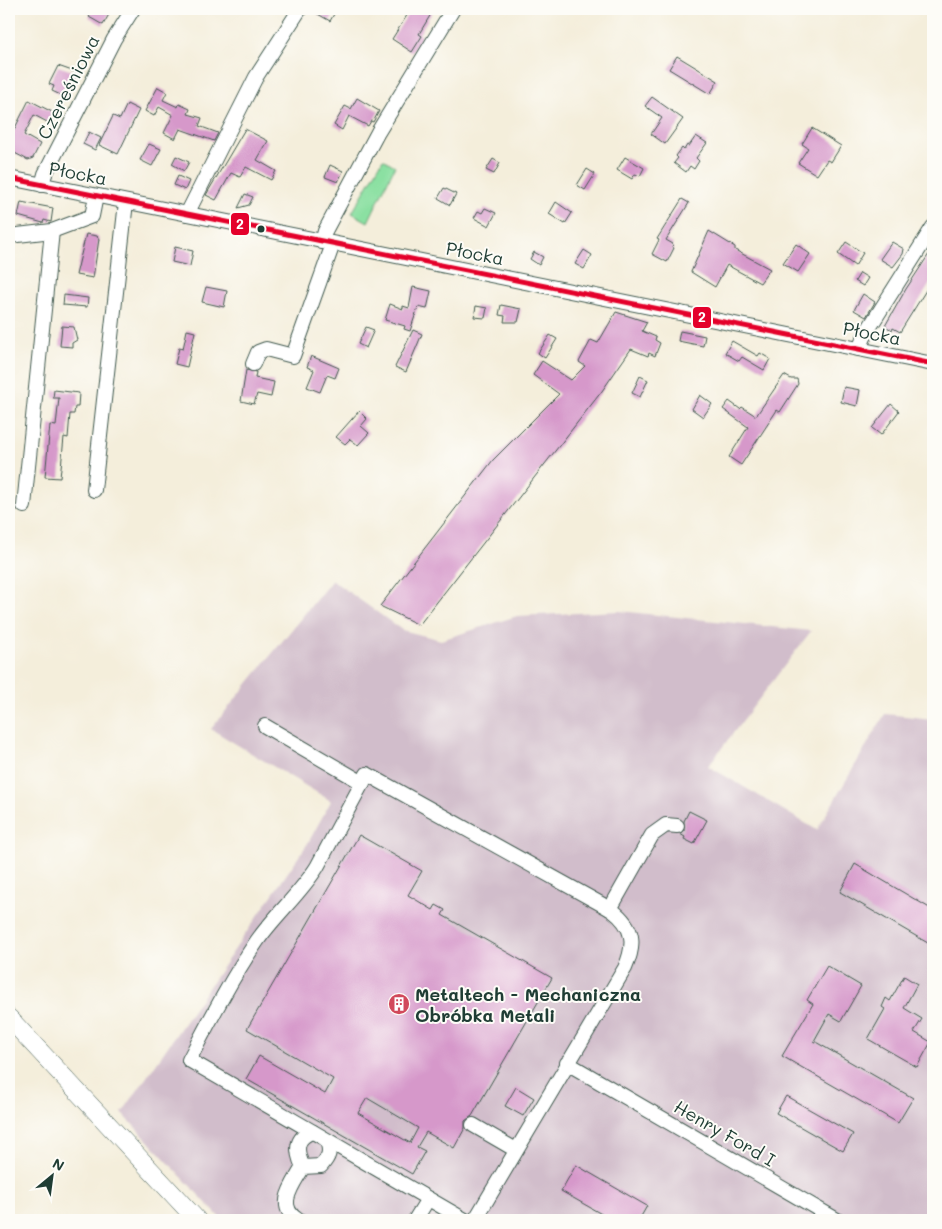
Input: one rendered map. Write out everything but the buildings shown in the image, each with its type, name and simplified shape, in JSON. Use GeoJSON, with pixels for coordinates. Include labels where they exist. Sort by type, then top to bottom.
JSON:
{"type":"FeatureCollection","features":[{"type":"Feature","properties":{"kind":"main road"},"geometry":{"type":"LineString","coordinates":[[9,1018],[197,1220]]}},
{"type":"Feature","properties":{"kind":"street","name":"Czereśniowa"},"geometry":{"type":"LineString","coordinates":[[42,185],[45,174],[110,48],[133,9]]}},
{"type":"Feature","properties":{"kind":"street"},"geometry":{"type":"LineString","coordinates":[[187,214],[256,77],[300,9]]}},
{"type":"Feature","properties":{"kind":"street"},"geometry":{"type":"LineString","coordinates":[[253,364],[258,352],[266,349],[298,358],[327,243],[325,231],[378,132],[453,9]]}},
{"type":"Feature","properties":{"kind":"street","name":"Płocka"},"geometry":{"type":"LineString","coordinates":[[9,178],[933,364]]}},
{"type":"Feature","properties":{"kind":"street"},"geometry":{"type":"LineString","coordinates":[[9,236],[52,230],[92,216],[96,196]]}},
{"type":"Feature","properties":{"kind":"street"},"geometry":{"type":"LineString","coordinates":[[94,490],[126,202]]}},
{"type":"Feature","properties":{"kind":"street"},"geometry":{"type":"LineString","coordinates":[[860,349],[866,333],[933,227]]}},
{"type":"Feature","properties":{"kind":"street"},"geometry":{"type":"LineString","coordinates":[[24,506],[52,230]]}},
{"type":"Feature","properties":{"kind":"street"},"geometry":{"type":"LineString","coordinates":[[265,726],[362,782]]}},
{"type":"Feature","properties":{"kind":"street"},"geometry":{"type":"LineString","coordinates":[[464,1220],[188,1060],[258,939],[307,882],[367,774],[610,909],[623,919],[632,941],[632,952],[607,998],[475,1220]]}},
{"type":"Feature","properties":{"kind":"street"},"geometry":{"type":"LineString","coordinates":[[610,909],[652,835],[666,825],[677,826]]}},
{"type":"Feature","properties":{"kind":"street","name":"Henry Ford I"},"geometry":{"type":"LineString","coordinates":[[567,1063],[837,1220]]}},
{"type":"Feature","properties":{"kind":"street"},"geometry":{"type":"LineString","coordinates":[[473,1125],[516,1150]]}},
{"type":"Feature","properties":{"kind":"street"},"geometry":{"type":"LineString","coordinates":[[303,1167],[297,1154],[298,1145],[305,1134],[313,1132]]}},
{"type":"Feature","properties":{"kind":"street"},"geometry":{"type":"LineString","coordinates":[[303,1167],[321,1166],[328,1158],[330,1150],[327,1140]]}},
{"type":"Feature","properties":{"kind":"street"},"geometry":{"type":"LineString","coordinates":[[298,1220],[289,1215],[286,1207],[290,1191],[303,1167]]}},
{"type":"Feature","properties":{"kind":"street"},"geometry":{"type":"LineString","coordinates":[[415,1220],[428,1199]]}},
{"type":"Feature","properties":{"kind":"street"},"geometry":{"type":"LineString","coordinates":[[436,1220],[443,1208]]}},
{"type":"Feature","properties":{"kind":"shaded area"},"geometry":{"type":"Polygon","coordinates":[[[332,580],[402,630],[441,640],[517,616],[619,611],[811,631],[708,766],[817,830],[885,714],[933,719],[933,1220],[222,1220],[122,1113],[308,843],[331,801],[211,729],[332,580]]]}},
{"type":"Feature","properties":{"kind":"green space"},"geometry":{"type":"Polygon","coordinates":[[[383,159],[395,166],[368,222],[352,213],[383,159]]]}},
{"type":"Feature","properties":{"kind":"transit line","name":"2"},"geometry":{"type":"LineString","coordinates":[[9,178],[933,364]]}},
{"type":"Feature","properties":{"kind":"place","name":"Metaltech - Mechaniczna Obróbka Metali"},"geometry":{"type":"Point","coordinates":[399,1004]}}]}
